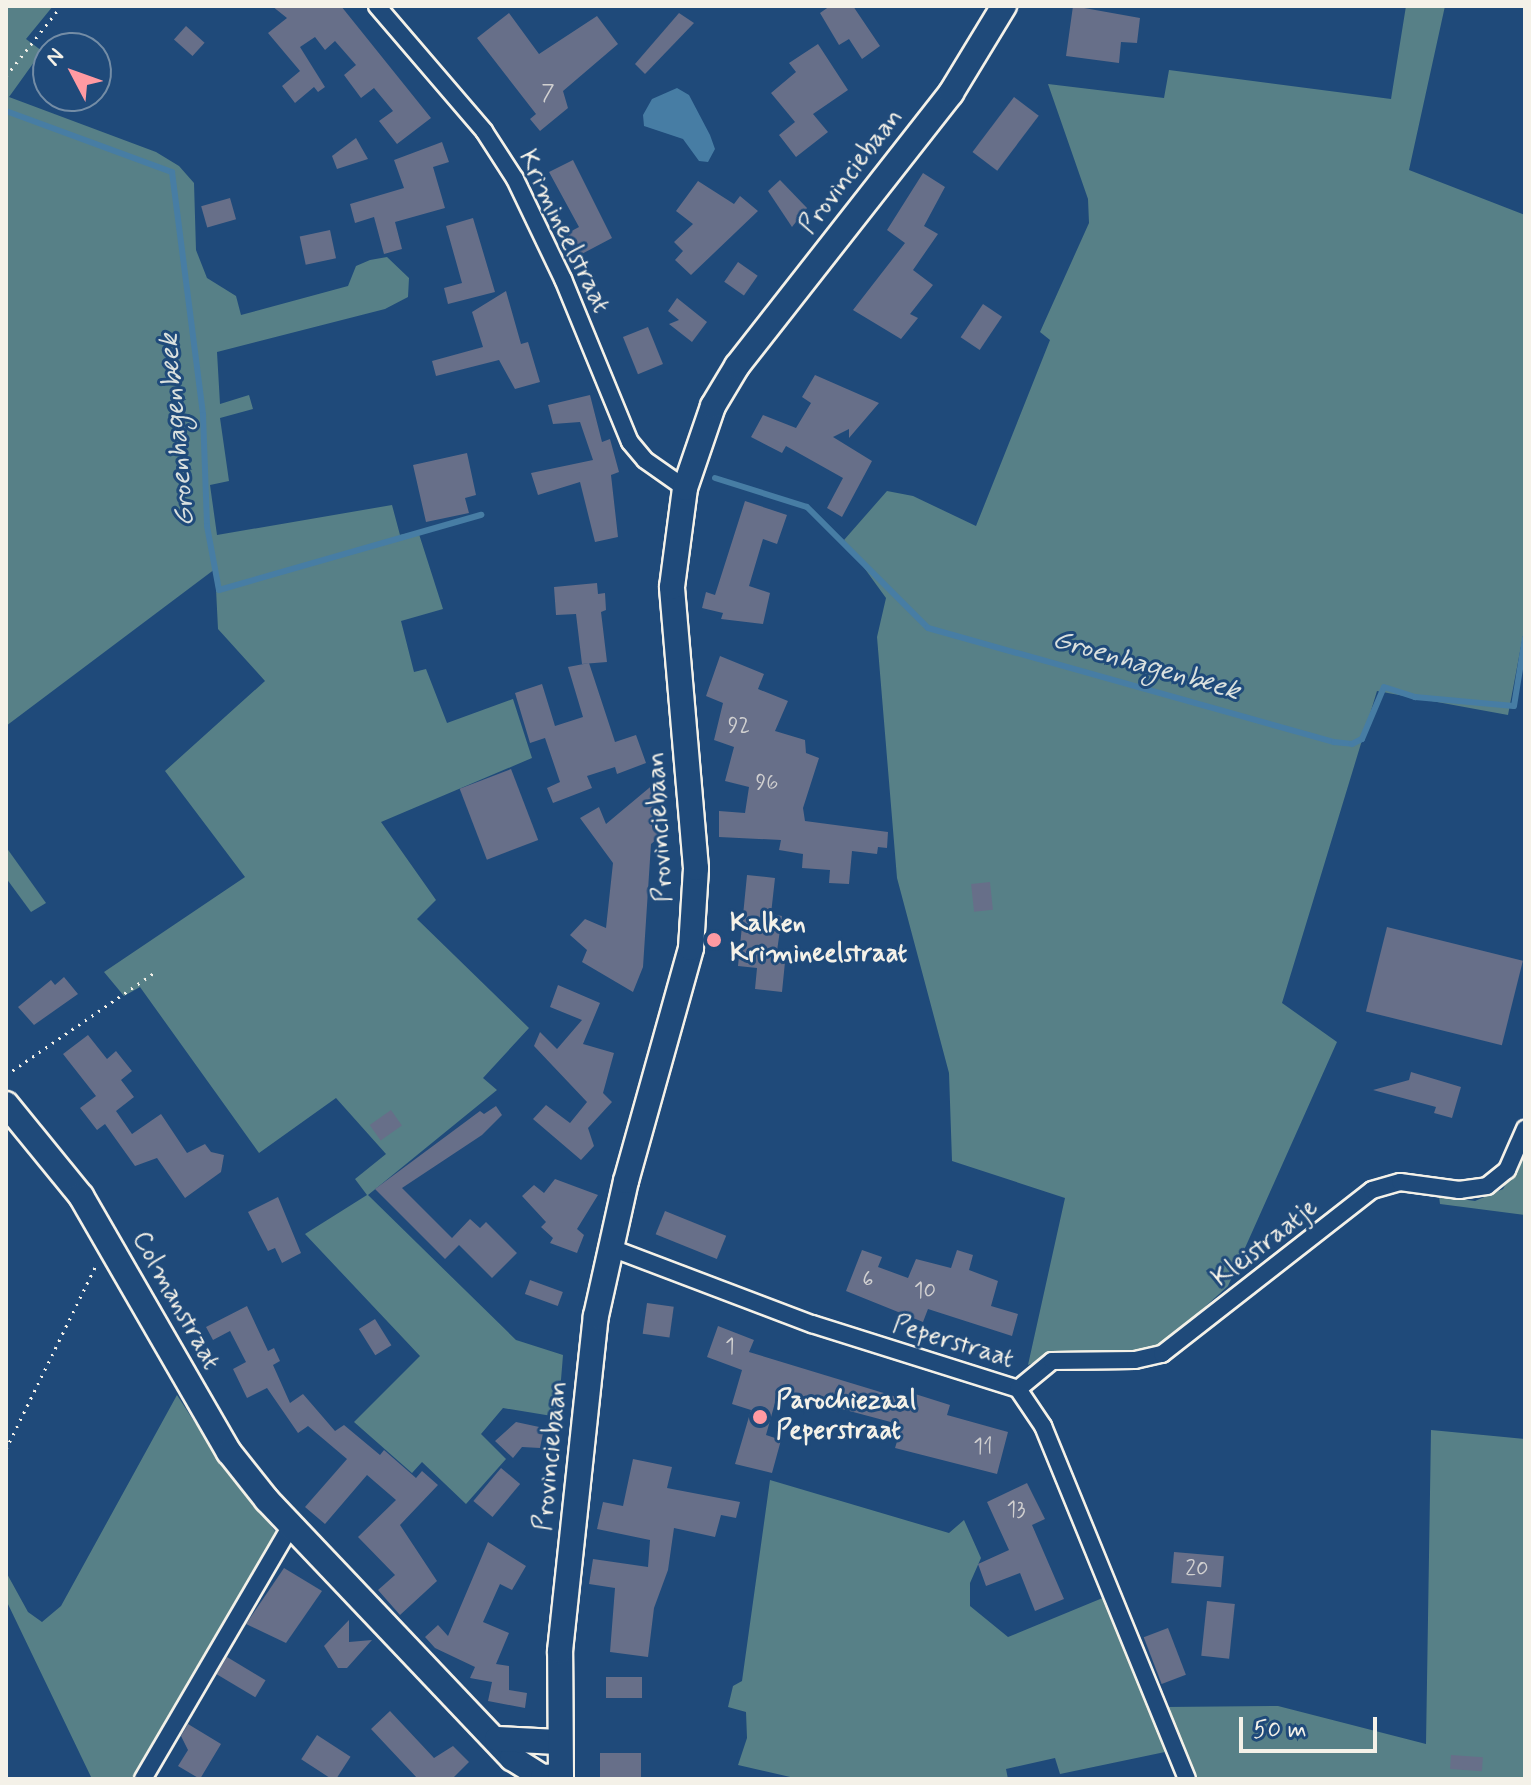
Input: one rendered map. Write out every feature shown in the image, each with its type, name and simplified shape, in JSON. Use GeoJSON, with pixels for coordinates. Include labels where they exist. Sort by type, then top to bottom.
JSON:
{"type":"FeatureCollection","features":[{"type":"Feature","properties":{"kind":"main road","name":"Provinciebaan"},"geometry":{"type":"LineString","coordinates":[[561,1778],[558,1742],[570,1557],[596,1316],[609,1247],[681,993],[692,936],[696,868],[672,587],[685,488],[713,406],[737,366],[951,93],[1004,6]]}},
{"type":"Feature","properties":{"kind":"main road","name":"Colmanstraat"},"geometry":{"type":"LineString","coordinates":[[6,1104],[81,1196],[114,1247],[229,1452],[291,1526],[512,1758],[543,1777],[561,1778]]}},
{"type":"Feature","properties":{"kind":"main road"},"geometry":{"type":"LineString","coordinates":[[497,1739],[558,1742]]}},
{"type":"Feature","properties":{"kind":"street","name":"Krimineelstraat"},"geometry":{"type":"LineString","coordinates":[[377,6],[484,131],[515,179],[563,279],[630,442],[645,460],[685,488]]}},
{"type":"Feature","properties":{"kind":"street","name":"Kleistraatje"},"geometry":{"type":"LineString","coordinates":[[1018,1389],[1052,1361],[1135,1360],[1162,1354],[1372,1190],[1400,1182],[1459,1190],[1487,1186],[1507,1170],[1525,1129]]}},
{"type":"Feature","properties":{"kind":"street","name":"Peperstraat"},"geometry":{"type":"LineString","coordinates":[[609,1247],[812,1324],[1018,1389],[1043,1426],[1187,1779]]}},
{"type":"Feature","properties":{"kind":"street"},"geometry":{"type":"LineString","coordinates":[[143,1779],[291,1526]]}},
{"type":"Feature","properties":{"kind":"path"},"geometry":{"type":"LineString","coordinates":[[6,76],[61,6]]}},
{"type":"Feature","properties":{"kind":"path"},"geometry":{"type":"LineString","coordinates":[[6,1075],[157,971]]}},
{"type":"Feature","properties":{"kind":"path"},"geometry":{"type":"LineString","coordinates":[[6,1449],[85,1283],[114,1247]]}},
{"type":"Feature","properties":{"kind":"green space"},"geometry":{"type":"Polygon","coordinates":[[[6,6],[53,6],[26,39],[32,44],[32,65],[9,97],[32,106],[32,112],[49,112],[156,152],[179,166],[194,183],[196,250],[207,278],[236,296],[241,315],[348,286],[356,266],[370,260],[387,257],[409,278],[408,297],[385,309],[217,352],[220,404],[249,395],[253,409],[220,418],[229,481],[210,485],[217,535],[392,505],[400,535],[418,531],[443,609],[401,621],[414,672],[426,669],[447,723],[513,699],[532,758],[381,822],[436,900],[417,919],[529,1028],[483,1078],[497,1090],[368,1195],[516,1340],[563,1355],[558,1417],[503,1408],[481,1434],[506,1459],[466,1504],[422,1462],[412,1473],[354,1422],[420,1356],[305,1234],[367,1195],[355,1179],[386,1154],[336,1098],[259,1153],[140,987],[124,996],[104,972],[245,877],[165,771],[265,681],[218,629],[215,569],[6,726],[6,6]]]}},
{"type":"Feature","properties":{"kind":"green space"},"geometry":{"type":"Polygon","coordinates":[[[1406,6],[1445,6],[1409,170],[1525,215],[1525,625],[1508,715],[1377,691],[1282,1003],[1337,1042],[1228,1286],[1166,1342],[1135,1354],[1063,1351],[1028,1365],[1065,1198],[952,1161],[949,1073],[897,878],[877,637],[886,598],[844,540],[887,491],[913,496],[976,526],[1050,340],[1040,332],[1089,223],[1088,199],[1048,84],[1164,98],[1169,70],[1391,99],[1406,6]]]}},
{"type":"Feature","properties":{"kind":"green space"},"geometry":{"type":"Polygon","coordinates":[[[6,847],[46,903],[31,912],[6,878],[6,847]]]}},
{"type":"Feature","properties":{"kind":"green space"},"geometry":{"type":"Polygon","coordinates":[[[1525,1148],[1525,1215],[1440,1204],[1439,1196],[1475,1201],[1503,1189],[1525,1148]]]}},
{"type":"Feature","properties":{"kind":"green space"},"geometry":{"type":"Polygon","coordinates":[[[177,1395],[221,1463],[283,1541],[132,1779],[92,1779],[6,1600],[6,1572],[28,1612],[42,1622],[61,1606],[177,1395]]]}},
{"type":"Feature","properties":{"kind":"green space"},"geometry":{"type":"Polygon","coordinates":[[[1431,1430],[1525,1439],[1525,1779],[1197,1779],[1166,1707],[1278,1706],[1426,1744],[1431,1430]]]}},
{"type":"Feature","properties":{"kind":"green space"},"geometry":{"type":"Polygon","coordinates":[[[770,1480],[949,1533],[964,1520],[981,1558],[970,1583],[970,1606],[1008,1637],[1105,1597],[1165,1752],[1060,1774],[1055,1758],[1006,1769],[1008,1779],[799,1779],[738,1765],[747,1738],[746,1712],[728,1707],[733,1686],[742,1681],[770,1480]]]}},
{"type":"Feature","properties":{"kind":"water"},"geometry":{"type":"Polygon","coordinates":[[[677,88],[689,95],[710,135],[715,149],[708,162],[699,161],[683,139],[644,126],[643,115],[652,99],[677,88]]]}},
{"type":"Feature","properties":{"kind":"building"},"geometry":{"type":"Polygon","coordinates":[[[272,6],[341,6],[431,118],[397,144],[379,121],[393,111],[374,88],[361,98],[344,75],[356,65],[335,41],[325,50],[315,37],[300,47],[325,87],[318,92],[314,87],[295,103],[282,86],[300,71],[268,33],[287,18],[272,6]]]}},
{"type":"Feature","properties":{"kind":"building"},"geometry":{"type":"Polygon","coordinates":[[[830,6],[853,6],[880,46],[862,59],[849,39],[839,45],[820,13],[830,6]]]}},
{"type":"Feature","properties":{"kind":"building"},"geometry":{"type":"Polygon","coordinates":[[[1073,6],[1140,18],[1137,43],[1121,42],[1119,63],[1066,56],[1073,6]]]}},
{"type":"Feature","properties":{"kind":"building"},"geometry":{"type":"Polygon","coordinates":[[[509,13],[539,54],[597,16],[618,44],[563,91],[568,108],[540,131],[530,119],[536,114],[477,38],[509,13]]]}},
{"type":"Feature","properties":{"kind":"building"},"geometry":{"type":"Polygon","coordinates":[[[679,13],[694,23],[645,74],[635,64],[679,13]]]}},
{"type":"Feature","properties":{"kind":"building"},"geometry":{"type":"Polygon","coordinates":[[[186,26],[205,43],[193,56],[174,39],[186,26]]]}},
{"type":"Feature","properties":{"kind":"building"},"geometry":{"type":"Polygon","coordinates":[[[818,44],[848,90],[813,114],[828,132],[796,157],[779,135],[795,122],[771,93],[796,72],[789,63],[818,44]]]}},
{"type":"Feature","properties":{"kind":"building"},"geometry":{"type":"Polygon","coordinates":[[[1014,97],[1039,116],[997,171],[972,152],[1014,97]]]}},
{"type":"Feature","properties":{"kind":"building"},"geometry":{"type":"Polygon","coordinates":[[[356,138],[368,159],[337,169],[332,156],[356,138]]]}},
{"type":"Feature","properties":{"kind":"building"},"geometry":{"type":"Polygon","coordinates":[[[442,142],[449,162],[433,167],[445,208],[395,222],[402,249],[384,254],[374,217],[355,223],[350,204],[404,188],[394,160],[442,142]]]}},
{"type":"Feature","properties":{"kind":"building"},"geometry":{"type":"Polygon","coordinates":[[[573,160],[612,238],[576,257],[564,235],[579,227],[549,172],[573,160]]]}},
{"type":"Feature","properties":{"kind":"building"},"geometry":{"type":"Polygon","coordinates":[[[923,173],[945,187],[924,226],[938,234],[913,270],[933,285],[910,314],[918,318],[901,339],[853,310],[905,243],[887,230],[923,173]]]}},
{"type":"Feature","properties":{"kind":"building"},"geometry":{"type":"Polygon","coordinates":[[[780,180],[807,208],[792,227],[768,191],[780,180]]]}},
{"type":"Feature","properties":{"kind":"building"},"geometry":{"type":"Polygon","coordinates":[[[698,181],[734,204],[740,196],[758,211],[691,275],[675,260],[683,251],[674,242],[693,224],[676,211],[698,181]]]}},
{"type":"Feature","properties":{"kind":"building"},"geometry":{"type":"Polygon","coordinates":[[[230,198],[236,219],[207,227],[201,206],[230,198]]]}},
{"type":"Feature","properties":{"kind":"building"},"geometry":{"type":"Polygon","coordinates":[[[473,218],[495,292],[448,304],[444,288],[462,283],[446,226],[473,218]]]}},
{"type":"Feature","properties":{"kind":"building"},"geometry":{"type":"Polygon","coordinates":[[[330,230],[336,258],[306,265],[300,236],[330,230]]]}},
{"type":"Feature","properties":{"kind":"building"},"geometry":{"type":"Polygon","coordinates":[[[738,262],[758,276],[744,295],[724,282],[738,262]]]}},
{"type":"Feature","properties":{"kind":"building"},"geometry":{"type":"Polygon","coordinates":[[[506,291],[521,344],[528,342],[540,382],[515,389],[499,360],[436,376],[432,361],[483,347],[472,312],[506,291]]]}},
{"type":"Feature","properties":{"kind":"building"},"geometry":{"type":"Polygon","coordinates":[[[677,298],[707,322],[692,342],[669,324],[679,320],[668,311],[677,298]]]}},
{"type":"Feature","properties":{"kind":"building"},"geometry":{"type":"Polygon","coordinates":[[[983,304],[1002,317],[980,350],[961,337],[983,304]]]}},
{"type":"Feature","properties":{"kind":"building"},"geometry":{"type":"Polygon","coordinates":[[[648,327],[663,364],[638,374],[623,337],[648,327]]]}},
{"type":"Feature","properties":{"kind":"building"},"geometry":{"type":"Polygon","coordinates":[[[815,375],[879,403],[849,438],[849,429],[833,437],[872,461],[842,517],[827,508],[843,478],[786,446],[782,453],[751,437],[763,415],[796,428],[811,403],[802,397],[815,375]]]}},
{"type":"Feature","properties":{"kind":"building"},"geometry":{"type":"Polygon","coordinates":[[[590,395],[602,442],[610,439],[619,472],[611,475],[618,537],[595,542],[580,482],[538,495],[531,473],[593,460],[580,422],[553,424],[548,405],[590,395]]]}},
{"type":"Feature","properties":{"kind":"building"},"geometry":{"type":"Polygon","coordinates":[[[467,453],[476,495],[465,498],[469,513],[426,522],[413,465],[467,453]]]}},
{"type":"Feature","properties":{"kind":"building"},"geometry":{"type":"Polygon","coordinates":[[[745,501],[787,515],[777,544],[763,539],[749,586],[770,593],[763,624],[721,619],[723,613],[702,608],[706,592],[715,595],[745,501]]]}},
{"type":"Feature","properties":{"kind":"building"},"geometry":{"type":"Polygon","coordinates":[[[597,583],[598,594],[605,593],[606,610],[601,612],[607,662],[582,664],[576,614],[556,615],[554,587],[597,583]]]}},
{"type":"Feature","properties":{"kind":"building"},"geometry":{"type":"Polygon","coordinates":[[[720,656],[764,674],[758,689],[788,701],[775,731],[805,740],[806,753],[819,758],[803,808],[805,821],[888,832],[887,848],[878,847],[877,854],[852,851],[849,884],[829,883],[830,870],[802,868],[803,854],[779,850],[781,840],[719,837],[719,811],[745,813],[749,787],[725,781],[734,747],[714,740],[723,703],[706,696],[720,656]]]}},
{"type":"Feature","properties":{"kind":"building"},"geometry":{"type":"Polygon","coordinates":[[[589,663],[615,742],[636,735],[646,763],[617,774],[615,767],[587,776],[592,788],[553,803],[547,788],[560,782],[545,738],[530,743],[515,693],[542,684],[555,726],[583,717],[568,667],[589,663]]]}},
{"type":"Feature","properties":{"kind":"building"},"geometry":{"type":"Polygon","coordinates":[[[511,769],[538,840],[487,860],[460,789],[511,769]]]}},
{"type":"Feature","properties":{"kind":"building"},"geometry":{"type":"Polygon","coordinates":[[[655,783],[664,797],[654,804],[663,834],[651,844],[643,967],[633,992],[582,962],[587,950],[570,935],[585,919],[606,928],[613,863],[580,818],[599,807],[606,824],[655,783]]]}},
{"type":"Feature","properties":{"kind":"building"},"geometry":{"type":"Polygon","coordinates":[[[747,875],[775,878],[771,914],[782,916],[777,951],[786,952],[782,992],[755,989],[757,968],[738,966],[747,875]]]}},
{"type":"Feature","properties":{"kind":"building"},"geometry":{"type":"Polygon","coordinates":[[[990,882],[993,910],[974,912],[971,884],[990,882]]]}},
{"type":"Feature","properties":{"kind":"building"},"geometry":{"type":"Polygon","coordinates":[[[1387,927],[1523,961],[1502,1045],[1366,1011],[1387,927]]]}},
{"type":"Feature","properties":{"kind":"building"},"geometry":{"type":"Polygon","coordinates":[[[64,977],[78,994],[34,1025],[18,1007],[51,980],[55,985],[64,977]]]}},
{"type":"Feature","properties":{"kind":"building"},"geometry":{"type":"Polygon","coordinates":[[[558,985],[600,1003],[583,1044],[614,1053],[603,1093],[612,1102],[588,1128],[594,1146],[581,1160],[533,1119],[546,1105],[570,1123],[587,1102],[534,1046],[540,1032],[557,1049],[582,1020],[550,1007],[558,985]]]}},
{"type":"Feature","properties":{"kind":"building"},"geometry":{"type":"Polygon","coordinates":[[[88,1035],[107,1059],[116,1051],[132,1071],[121,1080],[134,1097],[116,1111],[132,1134],[161,1114],[187,1153],[205,1144],[211,1152],[224,1155],[221,1172],[185,1198],[157,1158],[135,1166],[105,1124],[97,1130],[80,1108],[96,1096],[63,1054],[88,1035]]]}},
{"type":"Feature","properties":{"kind":"building"},"geometry":{"type":"Polygon","coordinates":[[[1411,1072],[1461,1087],[1452,1118],[1434,1113],[1436,1107],[1373,1090],[1409,1080],[1411,1072]]]}},
{"type":"Feature","properties":{"kind":"building"},"geometry":{"type":"Polygon","coordinates":[[[496,1106],[502,1115],[482,1135],[402,1188],[452,1238],[470,1219],[480,1228],[486,1222],[517,1253],[492,1278],[459,1245],[445,1259],[375,1189],[480,1111],[484,1114],[496,1106]]]}},
{"type":"Feature","properties":{"kind":"building"},"geometry":{"type":"Polygon","coordinates":[[[391,1110],[402,1126],[381,1140],[370,1125],[391,1110]]]}},
{"type":"Feature","properties":{"kind":"building"},"geometry":{"type":"Polygon","coordinates":[[[555,1179],[598,1195],[577,1229],[584,1235],[577,1253],[550,1243],[553,1238],[541,1227],[546,1222],[522,1196],[534,1185],[544,1193],[555,1179]]]}},
{"type":"Feature","properties":{"kind":"building"},"geometry":{"type":"Polygon","coordinates":[[[278,1197],[301,1253],[282,1263],[275,1248],[268,1251],[248,1212],[278,1197]]]}},
{"type":"Feature","properties":{"kind":"building"},"geometry":{"type":"Polygon","coordinates":[[[665,1211],[726,1236],[717,1259],[656,1234],[665,1211]]]}},
{"type":"Feature","properties":{"kind":"building"},"geometry":{"type":"Polygon","coordinates":[[[862,1250],[882,1257],[878,1267],[908,1278],[916,1259],[951,1268],[957,1250],[973,1255],[969,1270],[998,1281],[991,1306],[1018,1314],[1012,1336],[928,1309],[923,1322],[846,1291],[862,1250]]]}},
{"type":"Feature","properties":{"kind":"building"},"geometry":{"type":"Polygon","coordinates":[[[530,1280],[563,1292],[558,1306],[525,1294],[530,1280]]]}},
{"type":"Feature","properties":{"kind":"building"},"geometry":{"type":"Polygon","coordinates":[[[647,1303],[674,1307],[669,1337],[643,1334],[647,1303]]]}},
{"type":"Feature","properties":{"kind":"building"},"geometry":{"type":"Polygon","coordinates":[[[247,1306],[268,1351],[274,1348],[280,1361],[273,1365],[290,1403],[303,1394],[335,1431],[344,1425],[380,1455],[384,1450],[416,1478],[422,1471],[438,1485],[400,1525],[437,1581],[400,1615],[378,1590],[395,1575],[358,1537],[396,1500],[367,1475],[325,1524],[305,1507],[347,1459],[308,1426],[298,1433],[267,1388],[247,1398],[233,1369],[246,1362],[230,1331],[213,1340],[206,1327],[247,1306]]]}},
{"type":"Feature","properties":{"kind":"building"},"geometry":{"type":"Polygon","coordinates":[[[375,1319],[391,1345],[375,1355],[359,1329],[375,1319]]]}},
{"type":"Feature","properties":{"kind":"building"},"geometry":{"type":"Polygon","coordinates":[[[718,1326],[754,1340],[749,1352],[910,1401],[912,1393],[950,1405],[947,1415],[1008,1432],[997,1474],[895,1448],[902,1425],[778,1392],[766,1435],[781,1440],[772,1473],[735,1464],[751,1410],[732,1404],[742,1370],[707,1357],[718,1326]]]}},
{"type":"Feature","properties":{"kind":"building"},"geometry":{"type":"Polygon","coordinates":[[[516,1422],[544,1428],[540,1448],[522,1447],[513,1458],[495,1441],[516,1422]]]}},
{"type":"Feature","properties":{"kind":"building"},"geometry":{"type":"Polygon","coordinates":[[[633,1459],[672,1467],[667,1488],[740,1502],[736,1518],[721,1515],[715,1537],[674,1528],[668,1570],[654,1608],[648,1657],[610,1652],[615,1588],[589,1584],[593,1559],[648,1567],[650,1540],[597,1529],[603,1502],[623,1506],[633,1459]]]}},
{"type":"Feature","properties":{"kind":"building"},"geometry":{"type":"Polygon","coordinates":[[[501,1468],[520,1484],[493,1517],[473,1501],[501,1468]]]}},
{"type":"Feature","properties":{"kind":"building"},"geometry":{"type":"Polygon","coordinates":[[[1027,1483],[1045,1519],[1032,1525],[1064,1599],[1035,1611],[1020,1573],[986,1586],[978,1564],[1009,1550],[987,1502],[1027,1483]]]}},
{"type":"Feature","properties":{"kind":"building"},"geometry":{"type":"Polygon","coordinates":[[[488,1542],[526,1566],[512,1590],[500,1584],[483,1622],[509,1633],[496,1664],[509,1666],[509,1690],[527,1693],[525,1708],[488,1701],[492,1682],[470,1678],[475,1667],[435,1648],[425,1637],[438,1625],[448,1636],[488,1542]]]}},
{"type":"Feature","properties":{"kind":"building"},"geometry":{"type":"Polygon","coordinates":[[[1174,1552],[1224,1556],[1221,1587],[1171,1583],[1174,1552]]]}},
{"type":"Feature","properties":{"kind":"building"},"geometry":{"type":"Polygon","coordinates":[[[284,1568],[322,1591],[286,1643],[246,1624],[284,1568]]]}},
{"type":"Feature","properties":{"kind":"building"},"geometry":{"type":"Polygon","coordinates":[[[1207,1601],[1235,1604],[1229,1659],[1201,1656],[1207,1601]]]}},
{"type":"Feature","properties":{"kind":"building"},"geometry":{"type":"Polygon","coordinates":[[[349,1620],[349,1642],[372,1640],[347,1668],[338,1668],[324,1646],[349,1620]]]}},
{"type":"Feature","properties":{"kind":"building"},"geometry":{"type":"Polygon","coordinates":[[[1168,1628],[1186,1675],[1162,1684],[1144,1637],[1168,1628]]]}},
{"type":"Feature","properties":{"kind":"building"},"geometry":{"type":"Polygon","coordinates":[[[227,1657],[266,1680],[255,1697],[217,1674],[227,1657]]]}},
{"type":"Feature","properties":{"kind":"building"},"geometry":{"type":"Polygon","coordinates":[[[606,1677],[642,1677],[642,1698],[606,1698],[606,1677]]]}},
{"type":"Feature","properties":{"kind":"building"},"geometry":{"type":"Polygon","coordinates":[[[390,1711],[434,1758],[453,1746],[469,1762],[452,1779],[418,1779],[371,1729],[390,1711]]]}},
{"type":"Feature","properties":{"kind":"building"},"geometry":{"type":"Polygon","coordinates":[[[188,1724],[221,1744],[200,1779],[178,1766],[188,1750],[181,1736],[188,1724]]]}},
{"type":"Feature","properties":{"kind":"building"},"geometry":{"type":"Polygon","coordinates":[[[317,1735],[351,1757],[336,1779],[301,1759],[317,1735]]]}},
{"type":"Feature","properties":{"kind":"building"},"geometry":{"type":"Polygon","coordinates":[[[600,1753],[641,1753],[641,1779],[600,1779],[600,1753]]]}},
{"type":"Feature","properties":{"kind":"building"},"geometry":{"type":"Polygon","coordinates":[[[1451,1755],[1483,1757],[1482,1771],[1450,1769],[1451,1755]]]}},
{"type":"Feature","properties":{"kind":"waterway","name":"Groenhagenbeek"},"geometry":{"type":"LineString","coordinates":[[6,111],[172,172],[203,415],[207,526],[219,590],[481,515]]}},
{"type":"Feature","properties":{"kind":"waterway","name":"Groenhagenbeek"},"geometry":{"type":"LineString","coordinates":[[715,478],[807,507],[928,628],[1334,742],[1352,744],[1362,739],[1384,687],[1415,697],[1514,706],[1525,638]]}},
{"type":"Feature","properties":{"kind":"place","name":"Kalken Krimineelstraat"},"geometry":{"type":"Point","coordinates":[714,940]}},
{"type":"Feature","properties":{"kind":"place","name":"Parochiezaal Peperstraat"},"geometry":{"type":"Point","coordinates":[760,1417]}}]}
